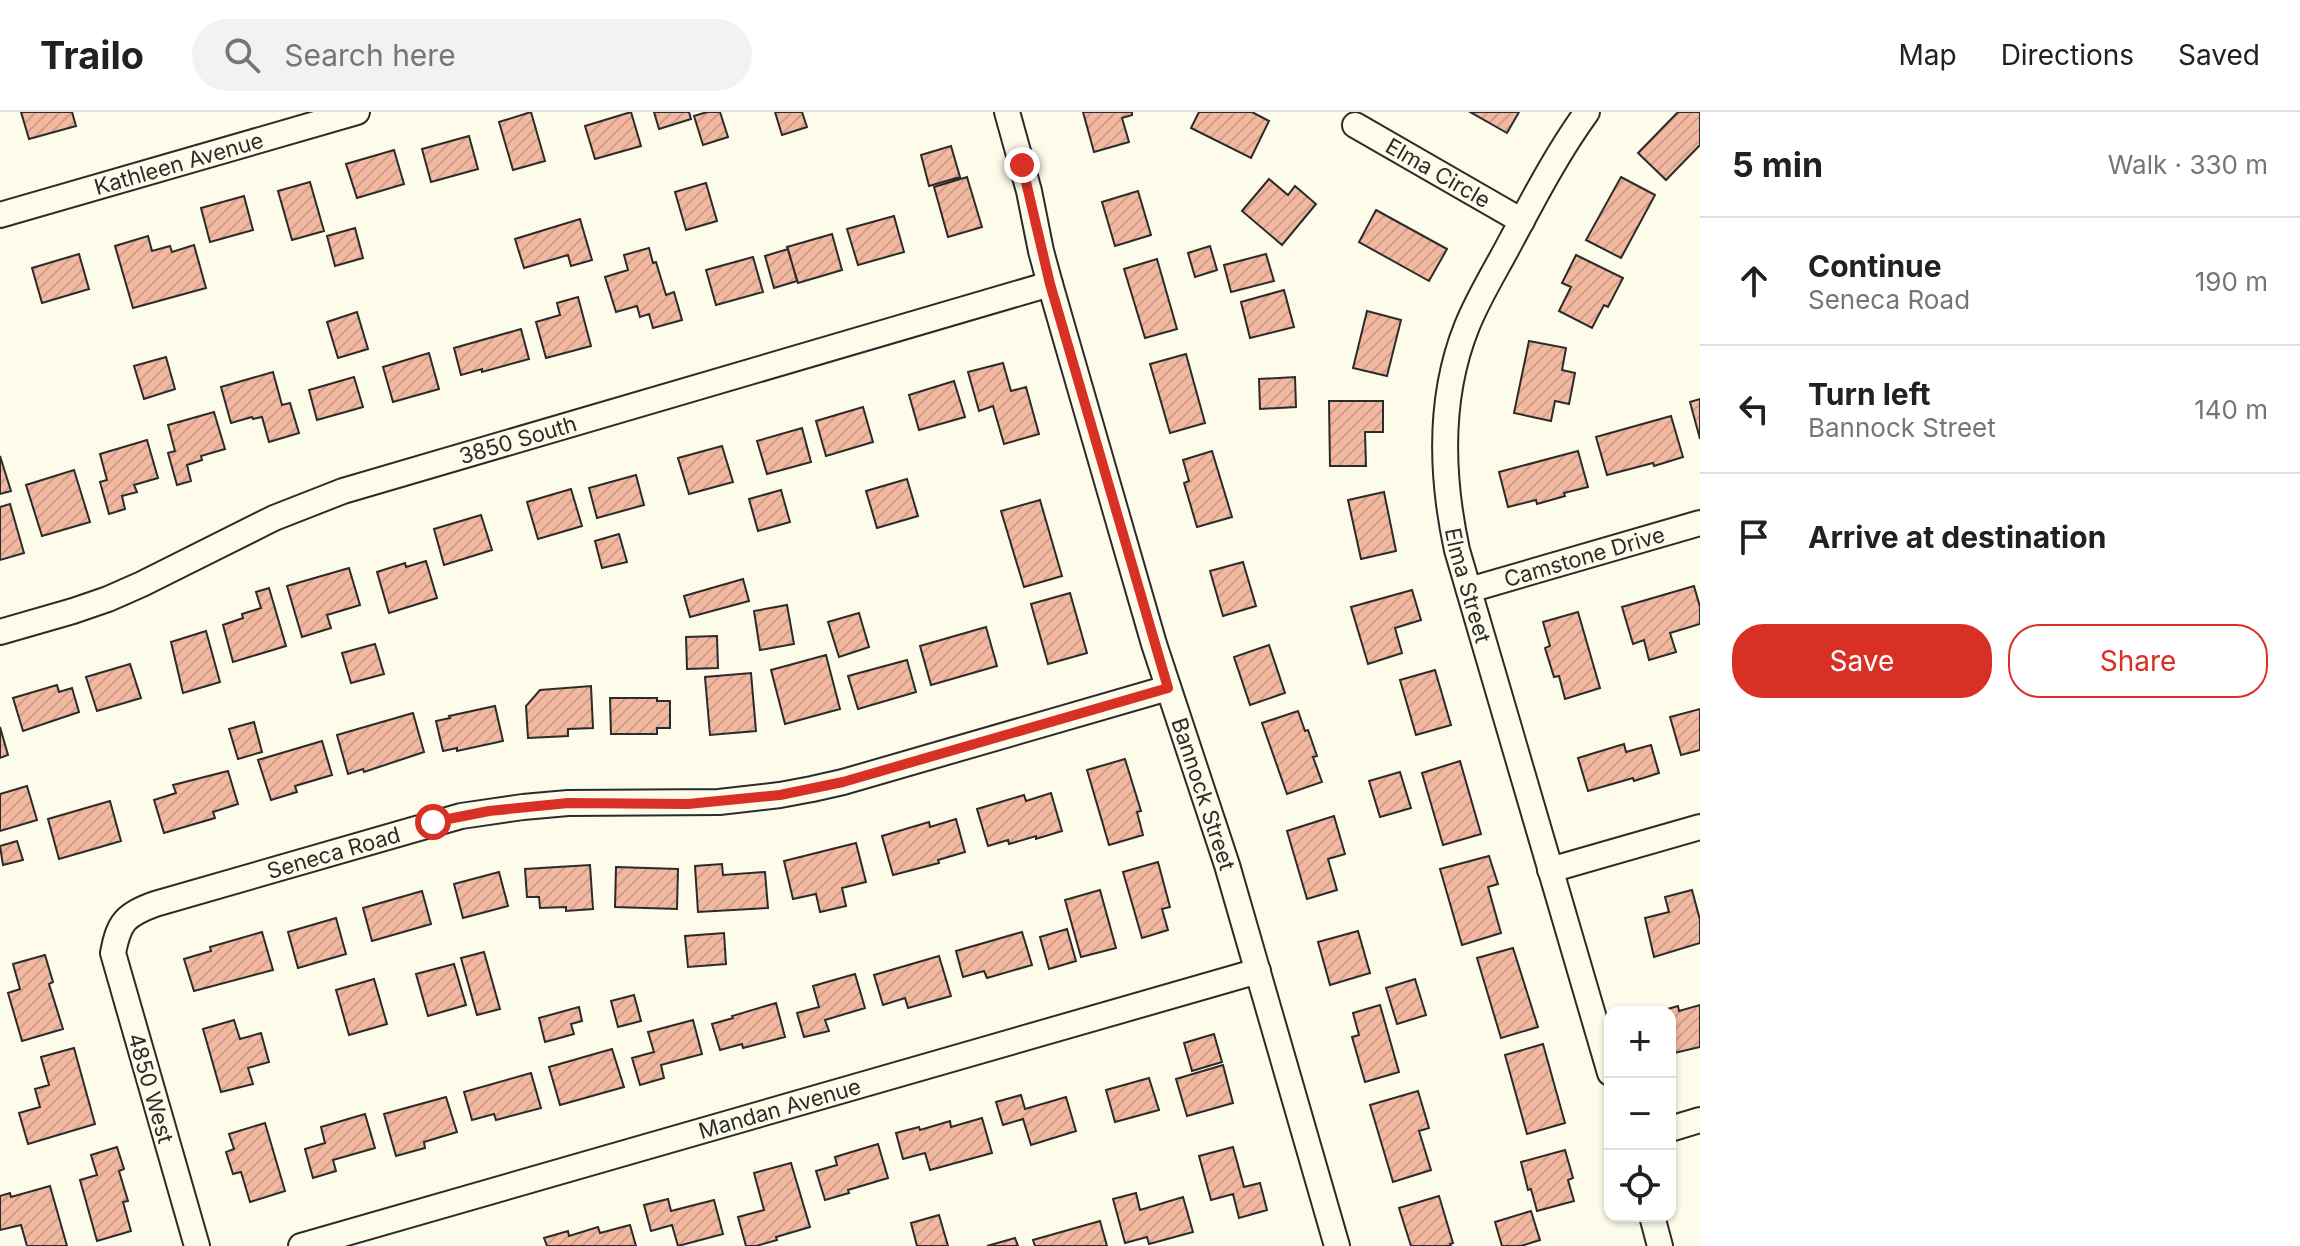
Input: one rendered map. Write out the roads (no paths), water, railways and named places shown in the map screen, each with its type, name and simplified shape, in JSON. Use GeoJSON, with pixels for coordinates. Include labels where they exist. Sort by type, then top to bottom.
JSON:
{"type":"FeatureCollection","features":[{"type":"Feature","properties":{"kind":"street","name":"Kathleen Avenue"},"geometry":{"type":"LineString","coordinates":[[0,215],[357,112]]}},
{"type":"Feature","properties":{"kind":"street","name":"Bannock Street"},"geometry":{"type":"LineString","coordinates":[[1007,112],[1050,284],[1168,688],[1214,824],[1258,971],[1337,1246]]}},
{"type":"Feature","properties":{"kind":"street","name":"Elma Street"},"geometry":{"type":"LineString","coordinates":[[1587,112],[1522,221],[1468,324],[1455,364],[1445,430],[1446,481],[1452,527],[1604,1053]]}},
{"type":"Feature","properties":{"kind":"street","name":"Elma Circle"},"geometry":{"type":"LineString","coordinates":[[1355,125],[1522,221]]}},
{"type":"Feature","properties":{"kind":"street","name":"3850 South"},"geometry":{"type":"LineString","coordinates":[[0,632],[108,599],[274,518],[343,491],[1050,284]]}},
{"type":"Feature","properties":{"kind":"street","name":"Camstone Drive"},"geometry":{"type":"LineString","coordinates":[[1469,590],[1700,523]]}},
{"type":"Feature","properties":{"kind":"street","name":"Seneca Road"},"geometry":{"type":"LineString","coordinates":[[118,929],[134,913],[155,904],[461,816],[568,803],[688,804],[780,795],[843,782],[1168,688]]}},
{"type":"Feature","properties":{"kind":"street"},"geometry":{"type":"LineString","coordinates":[[1550,870],[1700,827]]}},
{"type":"Feature","properties":{"kind":"street","name":"4850 West"},"geometry":{"type":"LineString","coordinates":[[118,929],[113,953],[197,1246]]}},
{"type":"Feature","properties":{"kind":"street","name":"Mandan Avenue"},"geometry":{"type":"LineString","coordinates":[[301,1246],[1258,971]]}},
{"type":"Feature","properties":{"kind":"street"},"geometry":{"type":"LineString","coordinates":[[1676,1127],[1700,1120]]}},
{"type":"Feature","properties":{"kind":"street"},"geometry":{"type":"LineString","coordinates":[[1654,1222],[1660,1246]]}}]}
